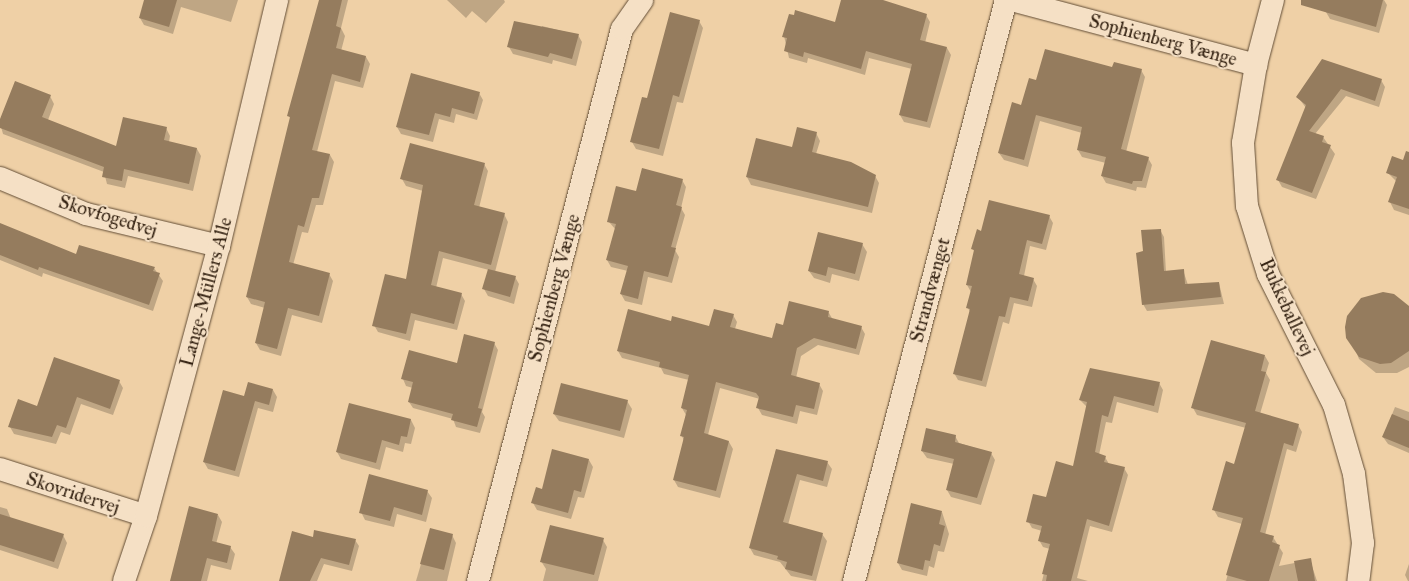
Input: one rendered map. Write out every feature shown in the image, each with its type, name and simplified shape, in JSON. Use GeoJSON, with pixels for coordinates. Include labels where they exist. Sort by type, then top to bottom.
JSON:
{"type":"FeatureCollection","features":[{"type":"Feature","properties":{"kind":"street","name":"Lange-Müllers Alle"},"geometry":{"type":"LineString","coordinates":[[124,581],[146,516],[219,246],[277,0]]}},
{"type":"Feature","properties":{"kind":"street","name":"Sophienberg Vænge"},"geometry":{"type":"LineString","coordinates":[[478,581],[622,29],[642,0]]}},
{"type":"Feature","properties":{"kind":"street","name":"Strandvænget"},"geometry":{"type":"LineString","coordinates":[[854,581],[1006,0]]}},
{"type":"Feature","properties":{"kind":"street","name":"Sophienberg Vænge"},"geometry":{"type":"LineString","coordinates":[[1012,0],[1256,64]]}},
{"type":"Feature","properties":{"kind":"street","name":"Bukkeballevej"},"geometry":{"type":"LineString","coordinates":[[1273,0],[1256,64],[1243,143],[1247,206],[1268,274],[1334,405],[1354,474],[1363,544],[1358,581]]}},
{"type":"Feature","properties":{"kind":"street","name":"Skovfogedvej"},"geometry":{"type":"LineString","coordinates":[[0,178],[86,214],[219,246]]}},
{"type":"Feature","properties":{"kind":"street","name":"Skovridervej"},"geometry":{"type":"LineString","coordinates":[[0,469],[146,516]]}},
{"type":"Feature","properties":{"kind":"building"},"geometry":{"type":"Polygon","coordinates":[[[144,0],[177,0],[169,27],[139,18],[144,0]]]}},
{"type":"Feature","properties":{"kind":"building"},"geometry":{"type":"Polygon","coordinates":[[[319,0],[342,0],[336,26],[341,28],[336,48],[366,56],[360,82],[332,74],[312,150],[330,154],[319,198],[312,198],[304,227],[298,225],[289,262],[330,273],[319,316],[288,308],[277,349],[255,343],[265,302],[246,297],[290,117],[287,116],[319,0]]]}},
{"type":"Feature","properties":{"kind":"building"},"geometry":{"type":"Polygon","coordinates":[[[841,0],[883,0],[927,14],[920,40],[947,47],[927,122],[899,115],[912,64],[866,51],[861,69],[804,52],[803,57],[784,51],[787,38],[782,37],[789,14],[794,15],[795,10],[835,22],[841,0]]]}},
{"type":"Feature","properties":{"kind":"building"},"geometry":{"type":"Polygon","coordinates":[[[1301,0],[1383,0],[1376,27],[1301,5],[1301,0]]]}},
{"type":"Feature","properties":{"kind":"building"},"geometry":{"type":"Polygon","coordinates":[[[670,12],[700,20],[679,97],[673,95],[659,149],[630,142],[642,97],[647,98],[670,12]]]}},
{"type":"Feature","properties":{"kind":"building"},"geometry":{"type":"Polygon","coordinates":[[[514,21],[579,34],[572,59],[550,53],[548,57],[507,47],[514,21]]]}},
{"type":"Feature","properties":{"kind":"building"},"geometry":{"type":"Polygon","coordinates":[[[1045,49],[1112,67],[1114,62],[1142,69],[1121,149],[1149,157],[1142,181],[1133,181],[1132,184],[1101,176],[1106,157],[1077,150],[1082,127],[1036,115],[1024,160],[998,153],[1012,102],[1021,105],[1029,78],[1036,80],[1045,49]]]}},
{"type":"Feature","properties":{"kind":"building"},"geometry":{"type":"Polygon","coordinates":[[[1322,59],[1382,79],[1375,101],[1341,89],[1309,131],[1324,136],[1322,142],[1331,145],[1312,193],[1276,180],[1306,105],[1296,97],[1322,59]]]}},
{"type":"Feature","properties":{"kind":"building"},"geometry":{"type":"Polygon","coordinates":[[[411,73],[480,92],[474,114],[452,108],[450,117],[435,113],[429,135],[396,127],[411,73]]]}},
{"type":"Feature","properties":{"kind":"building"},"geometry":{"type":"Polygon","coordinates":[[[15,81],[51,95],[42,117],[116,146],[123,117],[167,127],[164,140],[197,148],[189,184],[124,169],[122,181],[102,177],[104,167],[0,128],[0,119],[15,81]]]}},
{"type":"Feature","properties":{"kind":"building"},"geometry":{"type":"Polygon","coordinates":[[[797,127],[817,132],[812,152],[851,162],[876,175],[868,207],[746,177],[756,138],[792,147],[797,127]]]}},
{"type":"Feature","properties":{"kind":"building"},"geometry":{"type":"Polygon","coordinates":[[[410,143],[485,163],[474,205],[505,213],[491,265],[439,251],[431,285],[462,293],[454,324],[411,313],[406,334],[372,326],[385,274],[406,279],[423,185],[400,179],[410,143]]]}},
{"type":"Feature","properties":{"kind":"building"},"geometry":{"type":"Polygon","coordinates":[[[1406,151],[1409,152],[1409,209],[1388,202],[1397,177],[1386,173],[1392,156],[1403,160],[1406,151]]]}},
{"type":"Feature","properties":{"kind":"building"},"geometry":{"type":"Polygon","coordinates":[[[642,168],[683,179],[676,205],[682,207],[671,247],[676,248],[668,277],[644,271],[638,299],[620,294],[628,266],[606,260],[616,224],[607,222],[616,186],[636,191],[642,168]]]}},
{"type":"Feature","properties":{"kind":"building"},"geometry":{"type":"Polygon","coordinates":[[[989,200],[1050,215],[1042,244],[1027,240],[1019,274],[1034,278],[1028,301],[1010,297],[1005,317],[999,316],[982,381],[953,374],[970,309],[966,308],[972,286],[966,285],[974,250],[971,249],[977,229],[981,231],[989,200]]]}},
{"type":"Feature","properties":{"kind":"building"},"geometry":{"type":"Polygon","coordinates":[[[0,223],[76,254],[79,245],[155,267],[153,271],[160,273],[149,305],[39,267],[38,270],[0,255],[0,223]]]}},
{"type":"Feature","properties":{"kind":"building"},"geometry":{"type":"Polygon","coordinates":[[[1161,229],[1164,271],[1184,269],[1185,284],[1219,282],[1221,297],[1142,305],[1136,253],[1143,251],[1141,230],[1161,229]]]}},
{"type":"Feature","properties":{"kind":"building"},"geometry":{"type":"Polygon","coordinates":[[[818,232],[863,243],[855,274],[828,267],[826,276],[808,271],[818,232]]]}},
{"type":"Feature","properties":{"kind":"building"},"geometry":{"type":"Polygon","coordinates":[[[488,269],[516,276],[510,297],[482,289],[488,269]]]}},
{"type":"Feature","properties":{"kind":"building"},"geometry":{"type":"Polygon","coordinates":[[[1383,292],[1394,294],[1409,306],[1409,351],[1391,363],[1380,364],[1359,357],[1346,338],[1345,327],[1347,316],[1361,298],[1383,292]]]}},
{"type":"Feature","properties":{"kind":"building"},"geometry":{"type":"Polygon","coordinates":[[[789,301],[829,311],[828,317],[862,326],[856,349],[814,338],[797,348],[791,375],[820,383],[814,409],[796,405],[793,417],[756,408],[759,397],[756,393],[716,382],[704,433],[729,441],[716,491],[673,480],[684,437],[680,436],[687,410],[681,408],[689,375],[659,367],[660,362],[617,351],[628,309],[671,321],[672,316],[709,326],[714,309],[734,314],[730,327],[772,338],[776,323],[783,325],[789,301]]]}},
{"type":"Feature","properties":{"kind":"building"},"geometry":{"type":"Polygon","coordinates":[[[464,334],[495,342],[478,408],[482,409],[477,427],[451,420],[453,414],[408,402],[413,382],[401,379],[409,350],[457,363],[464,334]]]}},
{"type":"Feature","properties":{"kind":"building"},"geometry":{"type":"Polygon","coordinates":[[[1211,340],[1265,355],[1261,371],[1266,372],[1255,411],[1299,424],[1293,446],[1284,443],[1260,532],[1274,536],[1272,542],[1280,545],[1269,581],[1247,581],[1226,575],[1243,518],[1212,510],[1226,461],[1234,464],[1246,423],[1191,408],[1211,340]]]}},
{"type":"Feature","properties":{"kind":"building"},"geometry":{"type":"Polygon","coordinates":[[[54,357],[120,380],[110,409],[77,397],[66,428],[57,425],[52,437],[8,427],[18,399],[37,406],[54,357]]]}},
{"type":"Feature","properties":{"kind":"building"},"geometry":{"type":"Polygon","coordinates":[[[1090,368],[1160,382],[1154,406],[1114,396],[1108,417],[1102,415],[1095,452],[1106,456],[1104,462],[1125,467],[1109,526],[1087,519],[1071,581],[1046,581],[1047,575],[1042,574],[1050,544],[1038,541],[1042,526],[1026,522],[1033,494],[1046,497],[1056,461],[1073,466],[1087,402],[1079,400],[1090,368]]]}},
{"type":"Feature","properties":{"kind":"building"},"geometry":{"type":"Polygon","coordinates":[[[248,382],[273,389],[269,405],[255,401],[235,471],[203,462],[223,390],[244,396],[248,382]]]}},
{"type":"Feature","properties":{"kind":"building"},"geometry":{"type":"Polygon","coordinates":[[[561,383],[628,400],[620,431],[553,414],[561,383]]]}},
{"type":"Feature","properties":{"kind":"building"},"geometry":{"type":"Polygon","coordinates":[[[349,403],[411,419],[407,437],[401,436],[399,445],[382,440],[376,463],[336,452],[349,403]]]}},
{"type":"Feature","properties":{"kind":"building"},"geometry":{"type":"Polygon","coordinates":[[[1392,414],[1409,421],[1409,448],[1382,437],[1392,414]]]}},
{"type":"Feature","properties":{"kind":"building"},"geometry":{"type":"Polygon","coordinates":[[[926,428],[956,435],[955,442],[992,452],[977,498],[946,490],[954,459],[921,451],[926,428]]]}},
{"type":"Feature","properties":{"kind":"building"},"geometry":{"type":"Polygon","coordinates":[[[552,449],[589,459],[581,492],[574,490],[568,513],[531,503],[536,487],[542,489],[552,449]]]}},
{"type":"Feature","properties":{"kind":"building"},"geometry":{"type":"Polygon","coordinates":[[[776,449],[828,461],[823,481],[797,474],[783,522],[823,533],[812,576],[785,569],[787,562],[777,559],[778,556],[749,548],[776,449]]]}},
{"type":"Feature","properties":{"kind":"building"},"geometry":{"type":"Polygon","coordinates":[[[369,474],[428,490],[422,515],[394,507],[390,521],[359,513],[369,474]]]}},
{"type":"Feature","properties":{"kind":"building"},"geometry":{"type":"Polygon","coordinates":[[[911,503],[942,511],[939,524],[945,526],[940,546],[934,544],[930,561],[925,560],[923,570],[897,563],[911,503]]]}},
{"type":"Feature","properties":{"kind":"building"},"geometry":{"type":"Polygon","coordinates":[[[189,506],[218,514],[212,541],[231,546],[227,563],[207,558],[201,581],[170,581],[189,506]]]}},
{"type":"Feature","properties":{"kind":"building"},"geometry":{"type":"Polygon","coordinates":[[[0,514],[64,534],[54,562],[0,545],[0,514]]]}},
{"type":"Feature","properties":{"kind":"building"},"geometry":{"type":"Polygon","coordinates":[[[550,525],[604,538],[594,575],[540,562],[550,525]]]}},
{"type":"Feature","properties":{"kind":"building"},"geometry":{"type":"Polygon","coordinates":[[[430,528],[453,534],[444,570],[420,564],[430,528]]]}},
{"type":"Feature","properties":{"kind":"building"},"geometry":{"type":"Polygon","coordinates":[[[314,530],[356,539],[349,565],[321,558],[310,581],[279,581],[292,531],[313,537],[314,530]]]}},
{"type":"Feature","properties":{"kind":"building"},"geometry":{"type":"Polygon","coordinates":[[[1311,558],[1315,581],[1298,581],[1294,561],[1311,558]]]}}]}
